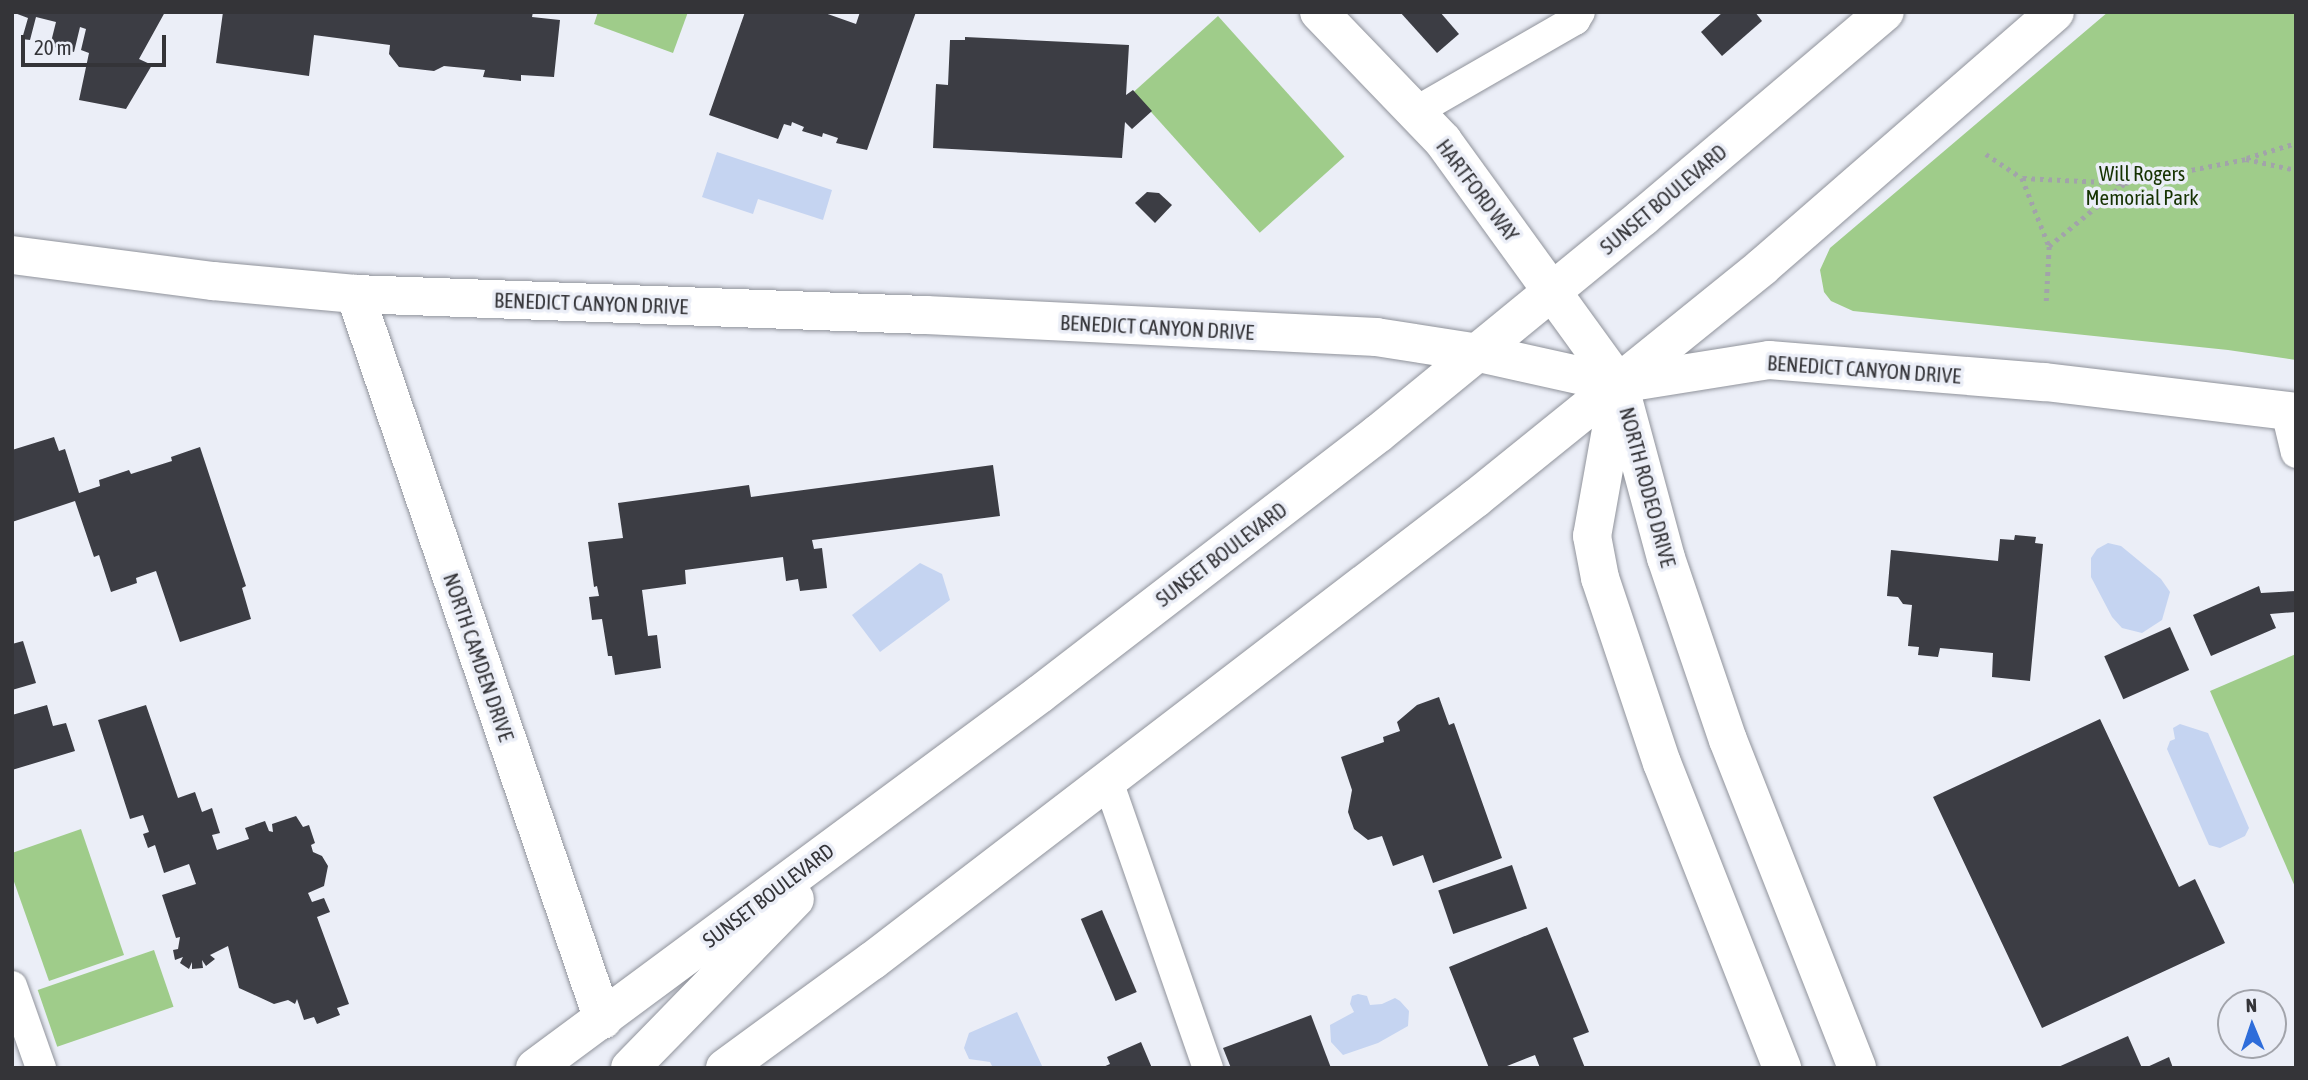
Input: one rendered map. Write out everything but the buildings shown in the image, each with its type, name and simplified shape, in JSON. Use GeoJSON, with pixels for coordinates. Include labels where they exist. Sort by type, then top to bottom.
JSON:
{"type":"FeatureCollection","features":[{"type":"Feature","properties":{"kind":"street","name":"HARTFORD WAY"},"geometry":{"type":"LineString","coordinates":[[1319,12],[1443,141],[1619,384]]}},
{"type":"Feature","properties":{"kind":"street","name":"SUNSET BOULEVARD"},"geometry":{"type":"LineString","coordinates":[[535,1068],[1051,685],[1479,353],[1885,12]]}},
{"type":"Feature","properties":{"kind":"street"},"geometry":{"type":"LineString","coordinates":[[725,1068],[872,961],[1108,781],[1619,384],[1762,267],[2055,12]]}},
{"type":"Feature","properties":{"kind":"street","name":"BENEDICT CANYON DRIVE"},"geometry":{"type":"LineString","coordinates":[[12,255],[213,281],[355,294],[926,315],[1376,337],[1479,353],[1619,384],[1769,360],[2045,382],[2291,411]]}},
{"type":"Feature","properties":{"kind":"street","name":"NORTH CAMDEN DRIVE"},"geometry":{"type":"LineString","coordinates":[[355,294],[603,1020]]}},
{"type":"Feature","properties":{"kind":"street","name":"NORTH RODEO DRIVE"},"geometry":{"type":"LineString","coordinates":[[1619,384],[1592,536],[1600,578],[1662,763],[1782,1068]]}},
{"type":"Feature","properties":{"kind":"street","name":"NORTH RODEO DRIVE"},"geometry":{"type":"LineString","coordinates":[[1619,384],[1666,558],[1728,740],[1857,1068]]}},
{"type":"Feature","properties":{"kind":"street"},"geometry":{"type":"LineString","coordinates":[[630,1068],[893,801]]}},
{"type":"Feature","properties":{"kind":"street"},"geometry":{"type":"LineString","coordinates":[[585,1068],[603,1020]]}},
{"type":"Feature","properties":{"kind":"lane"},"geometry":{"type":"LineString","coordinates":[[1415,112],[1575,20],[1580,12]]}},
{"type":"Feature","properties":{"kind":"lane"},"geometry":{"type":"LineString","coordinates":[[2291,411],[2296,453]]}},
{"type":"Feature","properties":{"kind":"lane"},"geometry":{"type":"LineString","coordinates":[[1108,781],[1208,1068]]}},
{"type":"Feature","properties":{"kind":"lane"},"geometry":{"type":"LineString","coordinates":[[12,986],[41,1068]]}},
{"type":"Feature","properties":{"kind":"path"},"geometry":{"type":"LineString","coordinates":[[1986,154],[2022,178],[2125,183],[2246,159],[2296,143]]}},
{"type":"Feature","properties":{"kind":"path"},"geometry":{"type":"LineString","coordinates":[[2246,159],[2296,170]]}},
{"type":"Feature","properties":{"kind":"path"},"geometry":{"type":"LineString","coordinates":[[2022,178],[2049,246],[2046,301]]}},
{"type":"Feature","properties":{"kind":"path"},"geometry":{"type":"LineString","coordinates":[[2049,246],[2125,183]]}},
{"type":"Feature","properties":{"kind":"green space"},"geometry":{"type":"Polygon","coordinates":[[[598,12],[688,12],[673,53],[594,24],[598,12]]]}},
{"type":"Feature","properties":{"kind":"green space","name":"Will Rogers Memorial Park"},"geometry":{"type":"Polygon","coordinates":[[[2108,12],[2296,12],[2296,360],[2228,350],[1853,311],[1831,301],[1824,292],[1820,270],[1830,248],[2108,12]]]}},
{"type":"Feature","properties":{"kind":"green space"},"geometry":{"type":"Polygon","coordinates":[[[1218,16],[1344,156],[1260,233],[1133,92],[1218,16]]]}},
{"type":"Feature","properties":{"kind":"green space"},"geometry":{"type":"Polygon","coordinates":[[[2296,654],[2296,889],[2210,691],[2296,654]]]}},
{"type":"Feature","properties":{"kind":"green space"},"geometry":{"type":"Polygon","coordinates":[[[81,829],[124,955],[49,981],[12,876],[12,853],[81,829]]]}},
{"type":"Feature","properties":{"kind":"green space"},"geometry":{"type":"Polygon","coordinates":[[[154,950],[174,1007],[57,1047],[38,990],[154,950]]]}},
{"type":"Feature","properties":{"kind":"water"},"geometry":{"type":"Polygon","coordinates":[[[717,152],[832,190],[823,220],[758,199],[753,214],[702,197],[717,152]]]}},
{"type":"Feature","properties":{"kind":"water"},"geometry":{"type":"Polygon","coordinates":[[[2108,543],[2121,546],[2161,579],[2170,592],[2162,620],[2142,633],[2122,628],[2112,617],[2091,577],[2091,558],[2097,549],[2108,543]]]}},
{"type":"Feature","properties":{"kind":"water"},"geometry":{"type":"Polygon","coordinates":[[[920,563],[942,574],[950,600],[880,652],[852,615],[920,563]]]}},
{"type":"Feature","properties":{"kind":"water"},"geometry":{"type":"Polygon","coordinates":[[[2180,724],[2208,733],[2249,828],[2245,836],[2220,848],[2209,845],[2167,749],[2170,741],[2175,739],[2173,728],[2180,724]]]}},
{"type":"Feature","properties":{"kind":"water"},"geometry":{"type":"Polygon","coordinates":[[[1352,996],[1367,996],[1370,1005],[1382,1004],[1395,998],[1400,1001],[1409,1011],[1408,1026],[1378,1043],[1343,1055],[1331,1042],[1330,1025],[1354,1012],[1350,1004],[1352,996]]]}},
{"type":"Feature","properties":{"kind":"water"},"geometry":{"type":"Polygon","coordinates":[[[1017,1012],[1043,1068],[993,1068],[990,1062],[969,1059],[964,1048],[969,1033],[1017,1012]]]}}]}
